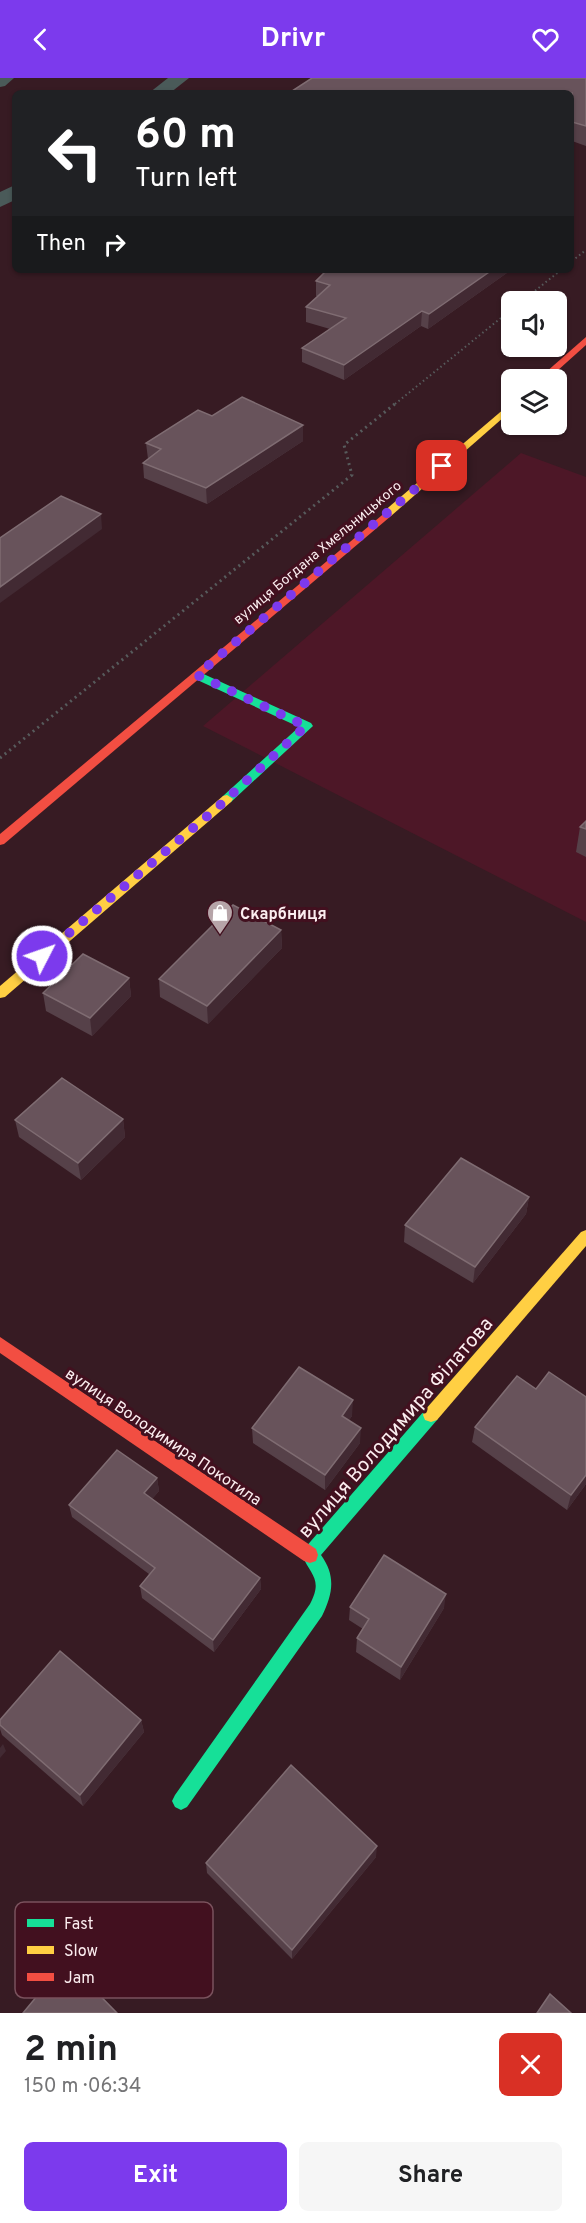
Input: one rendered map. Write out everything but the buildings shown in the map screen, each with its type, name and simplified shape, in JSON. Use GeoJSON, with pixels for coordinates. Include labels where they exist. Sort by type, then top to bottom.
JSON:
{"type":"FeatureCollection","features":[{"type":"Feature","properties":{"kind":"street"},"geometry":{"type":"LineString","coordinates":[[162,90],[180,78]]}},
{"type":"Feature","properties":{"kind":"street"},"geometry":{"type":"LineString","coordinates":[[553,369],[586,340]]}},
{"type":"Feature","properties":{"kind":"street","name":"вулиця Богдана Хмельницького"},"geometry":{"type":"LineString","coordinates":[[0,841],[501,414]]}},
{"type":"Feature","properties":{"kind":"street"},"geometry":{"type":"LineString","coordinates":[[0,993],[218,807],[306,726],[197,675]]}},
{"type":"Feature","properties":{"kind":"street","name":"вулиця Володимира Філатова"},"geometry":{"type":"LineString","coordinates":[[181,1801],[311,1620],[323,1597],[327,1582],[321,1566],[310,1555],[586,1236]]}},
{"type":"Feature","properties":{"kind":"street","name":"вулиця Володимира Покотила"},"geometry":{"type":"LineString","coordinates":[[0,1344],[310,1555]]}},
{"type":"Feature","properties":{"kind":"lane"},"geometry":{"type":"LineString","coordinates":[[0,82],[7,78]]}},
{"type":"Feature","properties":{"kind":"path"},"geometry":{"type":"LineString","coordinates":[[574,259],[586,250]]}},
{"type":"Feature","properties":{"kind":"path"},"geometry":{"type":"LineString","coordinates":[[535,291],[557,273]]}},
{"type":"Feature","properties":{"kind":"path"},"geometry":{"type":"LineString","coordinates":[[0,758],[352,476],[344,444],[501,318]]}},
{"type":"Feature","properties":{"kind":"shaded area"},"geometry":{"type":"Polygon","coordinates":[[[521,453],[586,477],[586,922],[203,726],[521,453]]]}},
{"type":"Feature","properties":{"kind":"traffic: fast"},"geometry":{"type":"LineString","coordinates":[[197,675],[307,726],[227,799]]}},
{"type":"Feature","properties":{"kind":"traffic: fast"},"geometry":{"type":"LineString","coordinates":[[181,1801],[316,1610],[323,1595],[324,1581],[320,1569],[310,1555],[431,1415]]}},
{"type":"Feature","properties":{"kind":"traffic: slow"},"geometry":{"type":"LineString","coordinates":[[387,514],[501,415]]}},
{"type":"Feature","properties":{"kind":"traffic: slow"},"geometry":{"type":"LineString","coordinates":[[0,993],[227,799]]}},
{"type":"Feature","properties":{"kind":"traffic: slow"},"geometry":{"type":"LineString","coordinates":[[431,1415],[586,1236]]}},
{"type":"Feature","properties":{"kind":"traffic: jam"},"geometry":{"type":"LineString","coordinates":[[553,369],[586,340]]}},
{"type":"Feature","properties":{"kind":"traffic: jam"},"geometry":{"type":"LineString","coordinates":[[0,841],[387,514]]}},
{"type":"Feature","properties":{"kind":"traffic: jam"},"geometry":{"type":"LineString","coordinates":[[0,1344],[310,1555]]}},
{"type":"Feature","properties":{"kind":"place","name":"Скарбниця"},"geometry":{"type":"Point","coordinates":[220,936]}},
{"type":"Feature","properties":{"kind":"route"},"geometry":{"type":"LineString","coordinates":[[42,956],[163,855],[306,726],[197,675],[442,466]]}}]}
